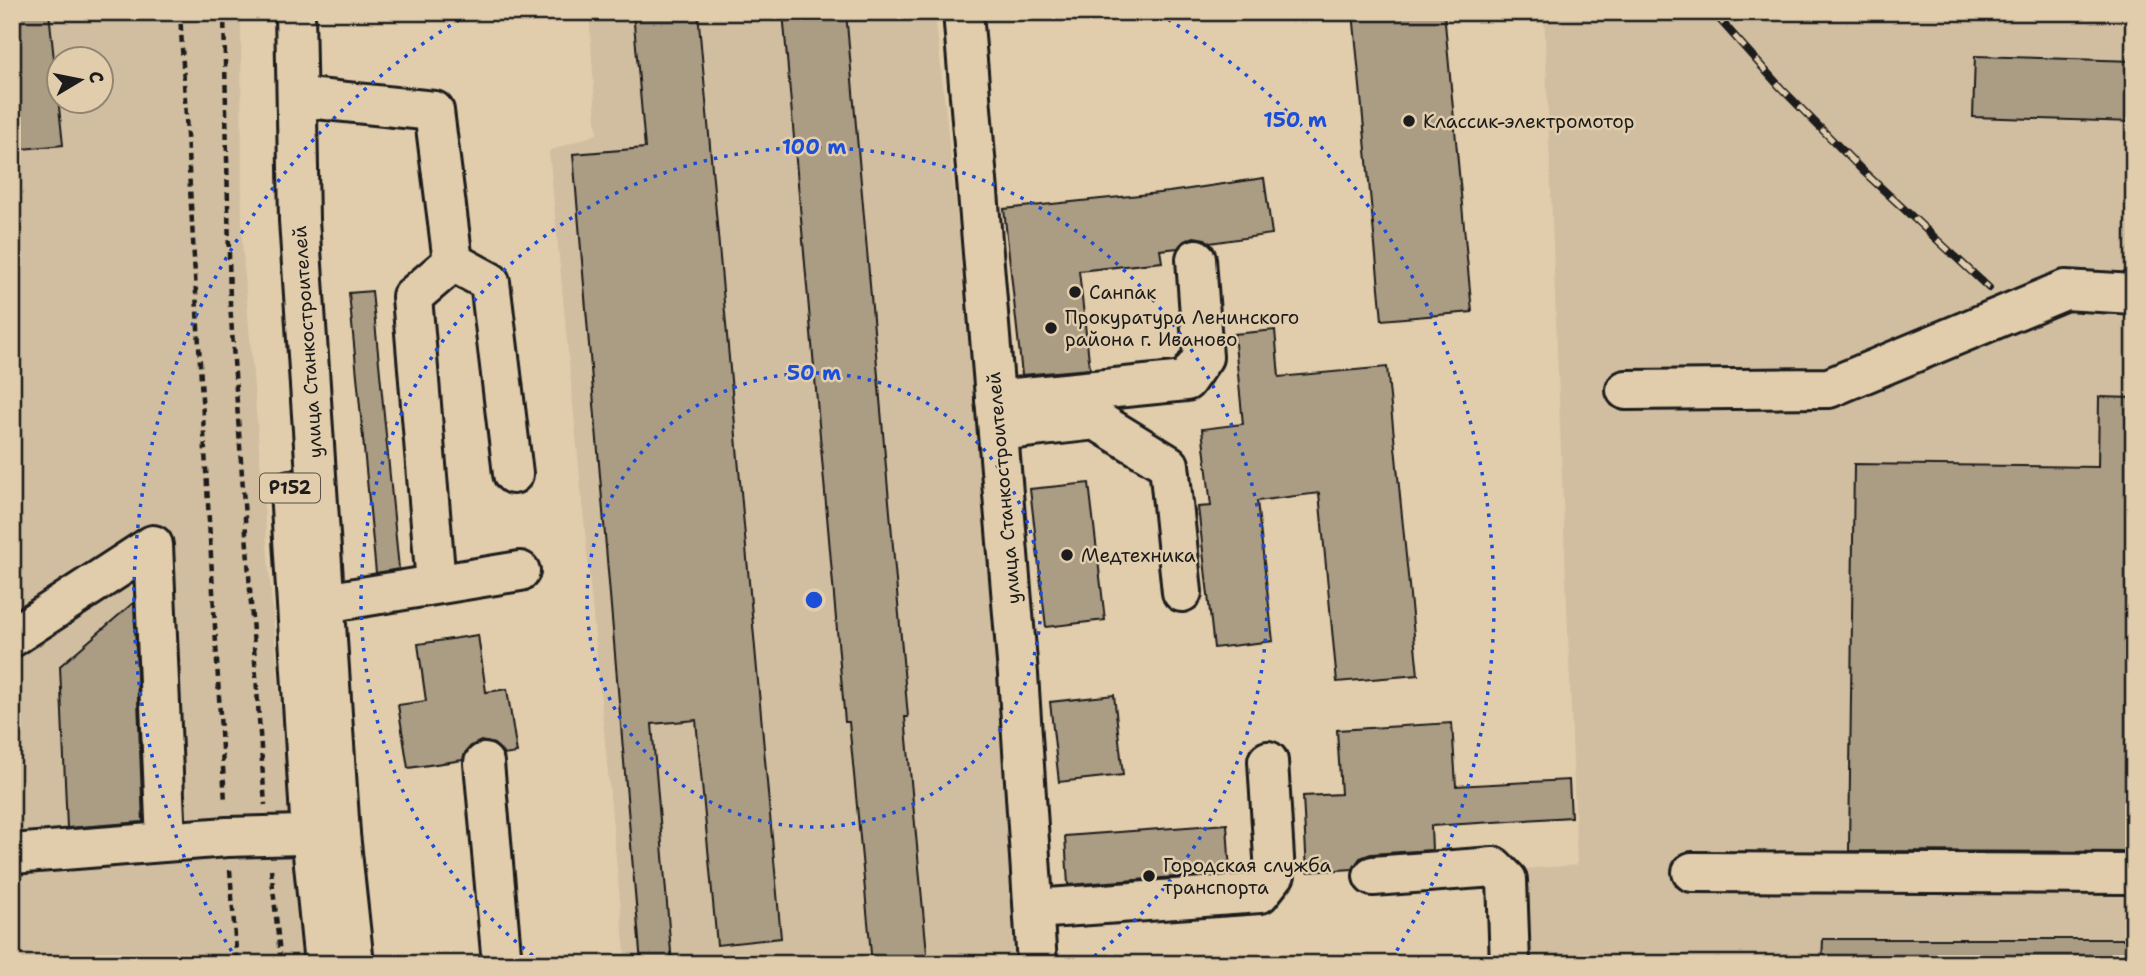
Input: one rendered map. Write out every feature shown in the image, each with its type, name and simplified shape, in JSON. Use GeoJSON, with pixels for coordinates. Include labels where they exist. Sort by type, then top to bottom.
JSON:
{"type":"FeatureCollection","features":[{"type":"Feature","properties":{"kind":"main road","name":"улица Станкостроителей"},"geometry":{"type":"LineString","coordinates":[[272,12],[275,222],[325,834],[354,964]]}},
{"type":"Feature","properties":{"kind":"main road","name":"улица Станкостроителей"},"geometry":{"type":"LineString","coordinates":[[295,12],[299,220],[325,603],[324,964]]}},
{"type":"Feature","properties":{"kind":"main road","name":"улица Станкостроителей"},"geometry":{"type":"LineString","coordinates":[[963,12],[1018,674],[1037,964]]}},
{"type":"Feature","properties":{"kind":"main road"},"geometry":{"type":"LineString","coordinates":[[297,97],[434,111],[453,262]]}},
{"type":"Feature","properties":{"kind":"main road"},"geometry":{"type":"LineString","coordinates":[[996,415],[1186,381],[1203,357],[1196,259]]}},
{"type":"Feature","properties":{"kind":"main road"},"geometry":{"type":"LineString","coordinates":[[453,262],[490,282],[513,474]]}},
{"type":"Feature","properties":{"kind":"main road"},"geometry":{"type":"LineString","coordinates":[[436,584],[412,298],[453,262]]}},
{"type":"Feature","properties":{"kind":"main road"},"geometry":{"type":"LineString","coordinates":[[1626,390],[1829,388],[2065,290],[2134,293]]}},
{"type":"Feature","properties":{"kind":"main road"},"geometry":{"type":"LineString","coordinates":[[996,415],[1096,420],[1169,466],[1182,592]]}},
{"type":"Feature","properties":{"kind":"main road"},"geometry":{"type":"LineString","coordinates":[[12,637],[153,545],[166,841]]}},
{"type":"Feature","properties":{"kind":"main road"},"geometry":{"type":"LineString","coordinates":[[325,603],[520,571]]}},
{"type":"Feature","properties":{"kind":"main road"},"geometry":{"type":"LineString","coordinates":[[1034,909],[1260,893],[1275,874],[1268,761]]}},
{"type":"Feature","properties":{"kind":"main road"},"geometry":{"type":"LineString","coordinates":[[484,763],[502,964]]}},
{"type":"Feature","properties":{"kind":"main road"},"geometry":{"type":"LineString","coordinates":[[12,853],[227,837],[325,834]]}},
{"type":"Feature","properties":{"kind":"main road"},"geometry":{"type":"LineString","coordinates":[[1373,876],[1494,867],[1507,880],[1510,964]]}},
{"type":"Feature","properties":{"kind":"main road"},"geometry":{"type":"LineString","coordinates":[[1692,872],[2134,874]]}},
{"type":"Feature","properties":{"kind":"path"},"geometry":{"type":"LineString","coordinates":[[180,12],[227,837],[237,964]]}},
{"type":"Feature","properties":{"kind":"path"},"geometry":{"type":"LineString","coordinates":[[224,12],[230,303],[268,836],[281,964]]}},
{"type":"Feature","properties":{"kind":"shaded area"},"geometry":{"type":"Polygon","coordinates":[[[12,12],[241,12],[242,242],[302,964],[12,964],[12,12]]]}},
{"type":"Feature","properties":{"kind":"shaded area"},"geometry":{"type":"Polygon","coordinates":[[[589,12],[935,12],[984,466],[1033,964],[626,964],[549,151],[597,134],[589,12]]]}},
{"type":"Feature","properties":{"kind":"shaded area"},"geometry":{"type":"Polygon","coordinates":[[[1544,12],[2134,12],[2134,964],[1517,964],[1511,870],[1577,865],[1544,12]]]}},
{"type":"Feature","properties":{"kind":"building"},"geometry":{"type":"Polygon","coordinates":[[[12,12],[49,12],[53,46],[46,46],[46,116],[60,116],[63,145],[12,150],[12,12]]]}},
{"type":"Feature","properties":{"kind":"building"},"geometry":{"type":"Polygon","coordinates":[[[633,12],[698,12],[781,938],[717,945],[696,720],[652,724],[672,964],[641,964],[573,154],[645,148],[633,12]]]}},
{"type":"Feature","properties":{"kind":"building"},"geometry":{"type":"Polygon","coordinates":[[[783,12],[846,12],[928,964],[872,964],[849,722],[845,722],[783,12]]]}},
{"type":"Feature","properties":{"kind":"building","name":"Классик-электромотор"},"geometry":{"type":"Polygon","coordinates":[[[1353,12],[1444,12],[1472,312],[1382,320],[1353,12]]]}},
{"type":"Feature","properties":{"kind":"building"},"geometry":{"type":"Polygon","coordinates":[[[1975,56],[2134,61],[2134,122],[1973,117],[1975,56]]]}},
{"type":"Feature","properties":{"kind":"building","name":"Прокуратура Ленинского района г. Иваново"},"geometry":{"type":"Polygon","coordinates":[[[1264,178],[1272,234],[1210,243],[1194,237],[1184,241],[1178,248],[1160,250],[1162,262],[1079,271],[1090,369],[1022,375],[1004,209],[1169,192],[1264,178]]]}},
{"type":"Feature","properties":{"kind":"building"},"geometry":{"type":"Polygon","coordinates":[[[372,291],[399,569],[376,573],[349,293],[372,291]]]}},
{"type":"Feature","properties":{"kind":"building"},"geometry":{"type":"Polygon","coordinates":[[[1275,330],[1279,377],[1387,367],[1418,675],[1337,682],[1319,493],[1257,501],[1273,641],[1214,648],[1198,507],[1211,506],[1202,429],[1243,424],[1234,334],[1275,330]]]}},
{"type":"Feature","properties":{"kind":"building"},"geometry":{"type":"Polygon","coordinates":[[[2099,397],[2134,398],[2134,852],[1849,851],[1854,464],[2098,467],[2099,397]]]}},
{"type":"Feature","properties":{"kind":"building","name":"Медтехника"},"geometry":{"type":"Polygon","coordinates":[[[1089,483],[1105,620],[1046,627],[1030,489],[1089,483]]]}},
{"type":"Feature","properties":{"kind":"building"},"geometry":{"type":"Polygon","coordinates":[[[134,602],[143,822],[67,828],[60,666],[134,602]]]}},
{"type":"Feature","properties":{"kind":"building"},"geometry":{"type":"Polygon","coordinates":[[[478,635],[486,692],[507,689],[517,753],[504,755],[494,744],[481,741],[471,746],[463,760],[408,768],[398,705],[426,701],[418,644],[478,635]]]}},
{"type":"Feature","properties":{"kind":"building"},"geometry":{"type":"Polygon","coordinates":[[[1114,695],[1123,775],[1059,782],[1050,702],[1114,695]]]}},
{"type":"Feature","properties":{"kind":"building"},"geometry":{"type":"Polygon","coordinates":[[[1452,723],[1456,786],[1569,780],[1571,817],[1431,826],[1432,850],[1371,854],[1360,858],[1353,869],[1307,872],[1303,796],[1341,794],[1337,730],[1452,723]]]}},
{"type":"Feature","properties":{"kind":"building"},"geometry":{"type":"Polygon","coordinates":[[[1227,824],[1230,873],[1068,885],[1065,836],[1227,824]]]}},
{"type":"Feature","properties":{"kind":"building"},"geometry":{"type":"Polygon","coordinates":[[[1823,939],[2134,939],[2134,964],[1822,964],[1823,939]]]}},
{"type":"Feature","properties":{"kind":"railway"},"geometry":{"type":"LineString","coordinates":[[1713,12],[1781,88],[1862,170],[1989,288]]}},
{"type":"Feature","properties":{"kind":"place","name":"Классик-электромотор"},"geometry":{"type":"Point","coordinates":[1409,121]}},
{"type":"Feature","properties":{"kind":"place","name":"Санпак"},"geometry":{"type":"Point","coordinates":[1075,292]}},
{"type":"Feature","properties":{"kind":"place","name":"Прокуратура Ленинского района г. Иваново"},"geometry":{"type":"Point","coordinates":[1051,328]}},
{"type":"Feature","properties":{"kind":"place","name":"Медтехника"},"geometry":{"type":"Point","coordinates":[1067,555]}},
{"type":"Feature","properties":{"kind":"place","name":"Городская служба транспорта"},"geometry":{"type":"Point","coordinates":[1149,876]}}]}
